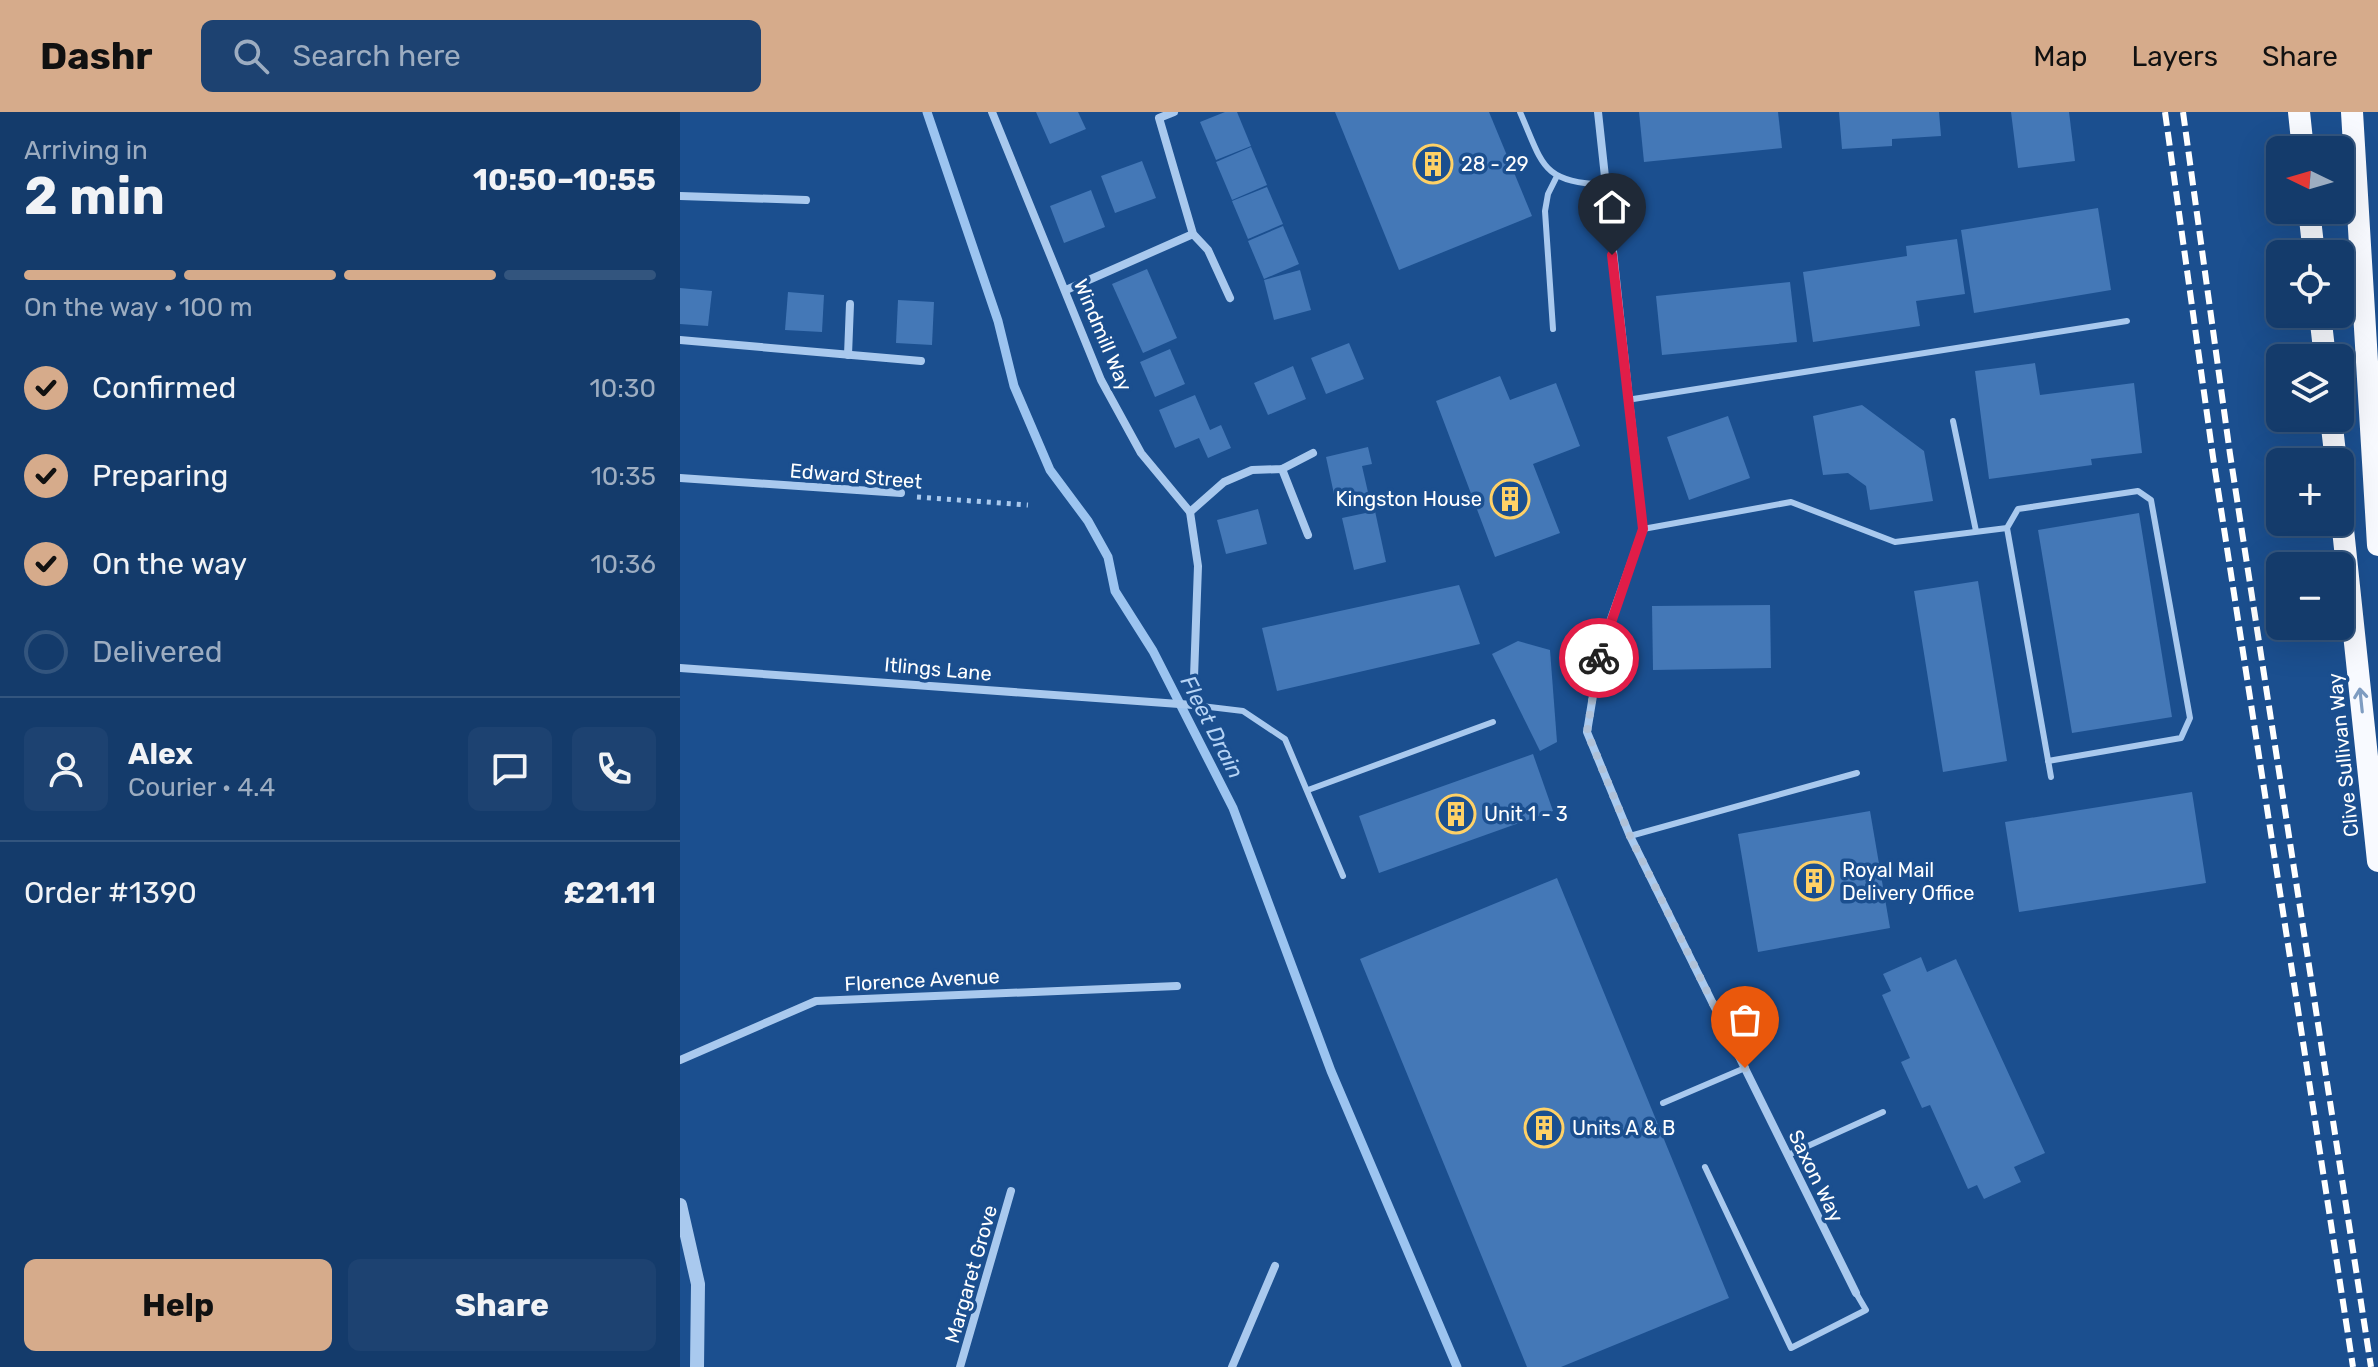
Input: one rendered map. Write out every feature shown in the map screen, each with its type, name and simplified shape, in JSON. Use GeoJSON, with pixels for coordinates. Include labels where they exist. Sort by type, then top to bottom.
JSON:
{"type":"FeatureCollection","features":[{"type":"Feature","properties":{"kind":"highway"},"geometry":{"type":"LineString","coordinates":[[2299,112],[2302,136]]}},
{"type":"Feature","properties":{"kind":"highway"},"geometry":{"type":"LineString","coordinates":[[2352,112],[2378,545]]}},
{"type":"Feature","properties":{"kind":"highway","name":"Clive Sullivan Way"},"geometry":{"type":"LineString","coordinates":[[2344,536],[2378,861]]}},
{"type":"Feature","properties":{"kind":"street","name":"Windmill Way"},"geometry":{"type":"LineString","coordinates":[[992,112],[1101,380],[1141,453],[1190,512]]}},
{"type":"Feature","properties":{"kind":"street"},"geometry":{"type":"LineString","coordinates":[[1174,112],[1159,118],[1193,234],[1208,250],[1230,298]]}},
{"type":"Feature","properties":{"kind":"street","name":"Saxon Way"},"geometry":{"type":"LineString","coordinates":[[1598,112],[1643,529],[1601,647],[1587,732],[1630,836],[1856,1293]]}},
{"type":"Feature","properties":{"kind":"street"},"geometry":{"type":"LineString","coordinates":[[680,196],[806,200]]}},
{"type":"Feature","properties":{"kind":"street"},"geometry":{"type":"LineString","coordinates":[[1066,290],[1193,234]]}},
{"type":"Feature","properties":{"kind":"street"},"geometry":{"type":"LineString","coordinates":[[848,355],[850,304]]}},
{"type":"Feature","properties":{"kind":"street"},"geometry":{"type":"LineString","coordinates":[[680,340],[921,361]]}},
{"type":"Feature","properties":{"kind":"street"},"geometry":{"type":"LineString","coordinates":[[1193,705],[1198,566],[1190,512],[1224,482],[1252,470],[1282,469],[1313,453]]}},
{"type":"Feature","properties":{"kind":"street"},"geometry":{"type":"LineString","coordinates":[[1282,469],[1308,535]]}},
{"type":"Feature","properties":{"kind":"street","name":"Edward Street"},"geometry":{"type":"LineString","coordinates":[[680,478],[901,493]]}},
{"type":"Feature","properties":{"kind":"street","name":"Itlings Lane"},"geometry":{"type":"LineString","coordinates":[[680,668],[1193,705]]}},
{"type":"Feature","properties":{"kind":"street","name":"Florence Avenue"},"geometry":{"type":"LineString","coordinates":[[680,1060],[816,1001],[1177,986]]}},
{"type":"Feature","properties":{"kind":"street","name":"Margaret Grove"},"geometry":{"type":"LineString","coordinates":[[960,1367],[1011,1191]]}},
{"type":"Feature","properties":{"kind":"street"},"geometry":{"type":"LineString","coordinates":[[680,1205],[698,1284],[697,1367]]}},
{"type":"Feature","properties":{"kind":"street"},"geometry":{"type":"LineString","coordinates":[[1232,1367],[1275,1266]]}},
{"type":"Feature","properties":{"kind":"lane"},"geometry":{"type":"LineString","coordinates":[[1520,112],[1541,160],[1556,178],[1605,185]]}},
{"type":"Feature","properties":{"kind":"lane"},"geometry":{"type":"LineString","coordinates":[[1553,329],[1545,211],[1548,194],[1556,178]]}},
{"type":"Feature","properties":{"kind":"lane"},"geometry":{"type":"LineString","coordinates":[[1627,400],[2127,321]]}},
{"type":"Feature","properties":{"kind":"lane"},"geometry":{"type":"LineString","coordinates":[[1953,421],[1976,531]]}},
{"type":"Feature","properties":{"kind":"lane"},"geometry":{"type":"LineString","coordinates":[[2048,761],[2181,738],[2190,718],[2151,500],[2138,491],[2018,509],[2007,528],[2048,761],[2051,777]]}},
{"type":"Feature","properties":{"kind":"lane"},"geometry":{"type":"LineString","coordinates":[[1643,529],[1791,502],[1895,542],[2007,528]]}},
{"type":"Feature","properties":{"kind":"lane"},"geometry":{"type":"LineString","coordinates":[[1193,705],[1243,711],[1285,739],[1343,876]]}},
{"type":"Feature","properties":{"kind":"lane"},"geometry":{"type":"LineString","coordinates":[[1308,790],[1493,722]]}},
{"type":"Feature","properties":{"kind":"lane"},"geometry":{"type":"LineString","coordinates":[[1630,836],[1857,773]]}},
{"type":"Feature","properties":{"kind":"lane"},"geometry":{"type":"LineString","coordinates":[[1663,1103],[1745,1068]]}},
{"type":"Feature","properties":{"kind":"lane"},"geometry":{"type":"LineString","coordinates":[[1788,1155],[1883,1112]]}},
{"type":"Feature","properties":{"kind":"lane"},"geometry":{"type":"LineString","coordinates":[[1705,1167],[1791,1348],[1866,1310],[1856,1293]]}},
{"type":"Feature","properties":{"kind":"path","name":"Edward Street"},"geometry":{"type":"LineString","coordinates":[[901,493],[919,498],[1028,505]]}},
{"type":"Feature","properties":{"kind":"building"},"geometry":{"type":"Polygon","coordinates":[[[1036,112],[1078,112],[1086,129],[1050,144],[1036,112]]]}},
{"type":"Feature","properties":{"kind":"building"},"geometry":{"type":"Polygon","coordinates":[[[1225,112],[1237,112],[1251,146],[1216,160],[1200,122],[1225,112]]]}},
{"type":"Feature","properties":{"kind":"building","name":"28 - 29"},"geometry":{"type":"Polygon","coordinates":[[[1335,112],[1489,112],[1532,216],[1399,270],[1335,112]]]}},
{"type":"Feature","properties":{"kind":"building"},"geometry":{"type":"Polygon","coordinates":[[[1639,112],[1778,112],[1782,148],[1644,162],[1639,112]]]}},
{"type":"Feature","properties":{"kind":"building"},"geometry":{"type":"Polygon","coordinates":[[[1839,112],[1939,112],[1941,136],[1892,139],[1892,146],[1842,149],[1839,112]]]}},
{"type":"Feature","properties":{"kind":"building"},"geometry":{"type":"Polygon","coordinates":[[[2011,112],[2069,112],[2075,161],[2018,168],[2011,112]]]}},
{"type":"Feature","properties":{"kind":"building"},"geometry":{"type":"Polygon","coordinates":[[[1251,147],[1267,185],[1232,200],[1216,162],[1251,147]]]}},
{"type":"Feature","properties":{"kind":"building"},"geometry":{"type":"Polygon","coordinates":[[[1142,161],[1156,198],[1115,213],[1101,176],[1142,161]]]}},
{"type":"Feature","properties":{"kind":"building"},"geometry":{"type":"Polygon","coordinates":[[[1267,187],[1283,224],[1248,239],[1232,201],[1267,187]]]}},
{"type":"Feature","properties":{"kind":"building"},"geometry":{"type":"Polygon","coordinates":[[[1091,190],[1105,227],[1064,243],[1050,206],[1091,190]]]}},
{"type":"Feature","properties":{"kind":"building"},"geometry":{"type":"Polygon","coordinates":[[[2098,208],[2111,290],[1974,313],[1961,230],[2098,208]]]}},
{"type":"Feature","properties":{"kind":"building"},"geometry":{"type":"Polygon","coordinates":[[[1283,226],[1299,264],[1264,279],[1248,241],[1283,226]]]}},
{"type":"Feature","properties":{"kind":"building"},"geometry":{"type":"Polygon","coordinates":[[[1957,239],[1965,294],[1916,301],[1920,326],[1813,342],[1803,272],[1907,256],[1906,246],[1957,239]]]}},
{"type":"Feature","properties":{"kind":"building"},"geometry":{"type":"Polygon","coordinates":[[[1147,269],[1177,338],[1143,353],[1112,284],[1147,269]]]}},
{"type":"Feature","properties":{"kind":"building"},"geometry":{"type":"Polygon","coordinates":[[[1300,270],[1311,310],[1274,320],[1264,280],[1300,270]]]}},
{"type":"Feature","properties":{"kind":"building"},"geometry":{"type":"Polygon","coordinates":[[[1790,282],[1797,342],[1662,355],[1656,296],[1790,282]]]}},
{"type":"Feature","properties":{"kind":"building"},"geometry":{"type":"Polygon","coordinates":[[[680,288],[712,291],[708,326],[680,324],[680,288]]]}},
{"type":"Feature","properties":{"kind":"building"},"geometry":{"type":"Polygon","coordinates":[[[788,292],[824,295],[822,332],[785,330],[788,292]]]}},
{"type":"Feature","properties":{"kind":"building"},"geometry":{"type":"Polygon","coordinates":[[[898,300],[934,302],[932,345],[896,343],[898,300]]]}},
{"type":"Feature","properties":{"kind":"building"},"geometry":{"type":"Polygon","coordinates":[[[1349,343],[1364,379],[1326,394],[1311,358],[1349,343]]]}},
{"type":"Feature","properties":{"kind":"building"},"geometry":{"type":"Polygon","coordinates":[[[1170,349],[1185,384],[1155,397],[1140,362],[1170,349]]]}},
{"type":"Feature","properties":{"kind":"building"},"geometry":{"type":"Polygon","coordinates":[[[2035,363],[2040,395],[2134,383],[2142,453],[2091,459],[2092,465],[1989,479],[1975,371],[2035,363]]]}},
{"type":"Feature","properties":{"kind":"building"},"geometry":{"type":"Polygon","coordinates":[[[1293,366],[1306,399],[1268,415],[1254,383],[1293,366]]]}},
{"type":"Feature","properties":{"kind":"building","name":"Kingston House"},"geometry":{"type":"Polygon","coordinates":[[[1500,376],[1510,400],[1556,383],[1580,446],[1533,464],[1560,533],[1495,557],[1436,401],[1500,376]]]}},
{"type":"Feature","properties":{"kind":"building"},"geometry":{"type":"Polygon","coordinates":[[[1195,395],[1210,430],[1221,425],[1231,448],[1208,458],[1199,438],[1175,448],[1159,410],[1195,395]]]}},
{"type":"Feature","properties":{"kind":"building"},"geometry":{"type":"Polygon","coordinates":[[[1862,405],[1924,451],[1933,501],[1870,510],[1866,486],[1848,473],[1823,475],[1813,416],[1862,405]]]}},
{"type":"Feature","properties":{"kind":"building"},"geometry":{"type":"Polygon","coordinates":[[[1728,416],[1750,478],[1689,500],[1667,437],[1728,416]]]}},
{"type":"Feature","properties":{"kind":"building"},"geometry":{"type":"Polygon","coordinates":[[[1368,447],[1372,464],[1362,466],[1370,501],[1337,508],[1326,457],[1368,447]]]}},
{"type":"Feature","properties":{"kind":"building"},"geometry":{"type":"Polygon","coordinates":[[[1258,509],[1267,544],[1226,554],[1217,520],[1258,509]]]}},
{"type":"Feature","properties":{"kind":"building"},"geometry":{"type":"Polygon","coordinates":[[[1375,511],[1386,562],[1354,570],[1342,518],[1375,511]]]}},
{"type":"Feature","properties":{"kind":"building"},"geometry":{"type":"Polygon","coordinates":[[[2139,513],[2172,717],[2072,733],[2038,530],[2139,513]]]}},
{"type":"Feature","properties":{"kind":"building"},"geometry":{"type":"Polygon","coordinates":[[[1978,581],[2007,761],[1943,772],[1914,591],[1978,581]]]}},
{"type":"Feature","properties":{"kind":"building"},"geometry":{"type":"Polygon","coordinates":[[[1459,585],[1480,644],[1277,691],[1262,628],[1459,585]]]}},
{"type":"Feature","properties":{"kind":"building"},"geometry":{"type":"Polygon","coordinates":[[[1770,605],[1771,668],[1653,670],[1652,606],[1770,605]]]}},
{"type":"Feature","properties":{"kind":"building"},"geometry":{"type":"Polygon","coordinates":[[[1518,641],[1550,650],[1557,742],[1540,751],[1492,654],[1518,641]]]}},
{"type":"Feature","properties":{"kind":"building","name":"Unit 1 - 3"},"geometry":{"type":"Polygon","coordinates":[[[1533,754],[1553,811],[1379,873],[1359,816],[1533,754]]]}},
{"type":"Feature","properties":{"kind":"building"},"geometry":{"type":"Polygon","coordinates":[[[2192,792],[2206,883],[2019,912],[2005,822],[2192,792]]]}},
{"type":"Feature","properties":{"kind":"building","name":"Royal Mail Delivery Office"},"geometry":{"type":"Polygon","coordinates":[[[1870,811],[1890,928],[1758,952],[1738,834],[1870,811]]]}},
{"type":"Feature","properties":{"kind":"building","name":"Units A & B"},"geometry":{"type":"Polygon","coordinates":[[[1557,878],[1729,1298],[1561,1367],[1527,1367],[1360,959],[1557,878]]]}},
{"type":"Feature","properties":{"kind":"building"},"geometry":{"type":"Polygon","coordinates":[[[1921,957],[1927,972],[1956,959],[2045,1153],[2014,1167],[2021,1182],[1984,1199],[1977,1185],[1968,1189],[1930,1105],[1922,1108],[1901,1062],[1910,1058],[1882,995],[1891,991],[1883,974],[1921,957]]]}},
{"type":"Feature","properties":{"kind":"waterway","name":"Fleet Drain"},"geometry":{"type":"LineString","coordinates":[[927,112],[998,321],[1014,386],[1050,470],[1088,521],[1108,557],[1115,591],[1153,651],[1233,808],[1331,1071],[1457,1367]]}},
{"type":"Feature","properties":{"kind":"railway"},"geometry":{"type":"LineString","coordinates":[[2165,112],[2213,457],[2353,1367]]}},
{"type":"Feature","properties":{"kind":"railway"},"geometry":{"type":"LineString","coordinates":[[2183,112],[2230,454],[2371,1367]]}},
{"type":"Feature","properties":{"kind":"way so far"},"geometry":{"type":"LineString","coordinates":[[1599,658],[1587,732],[1630,836],[1745,1068]]}},
{"type":"Feature","properties":{"kind":"place","name":"28 - 29"},"geometry":{"type":"Point","coordinates":[1433,164]}},
{"type":"Feature","properties":{"kind":"place","name":"Kingston House"},"geometry":{"type":"Point","coordinates":[1510,499]}},
{"type":"Feature","properties":{"kind":"place","name":"Unit 1 - 3"},"geometry":{"type":"Point","coordinates":[1456,814]}},
{"type":"Feature","properties":{"kind":"place","name":"Royal Mail Delivery Office"},"geometry":{"type":"Point","coordinates":[1814,881]}},
{"type":"Feature","properties":{"kind":"place","name":"Units A & B"},"geometry":{"type":"Point","coordinates":[1544,1128]}},
{"type":"Feature","properties":{"kind":"route"},"geometry":{"type":"LineString","coordinates":[[1599,658],[1643,529],[1612,255]]}}]}
